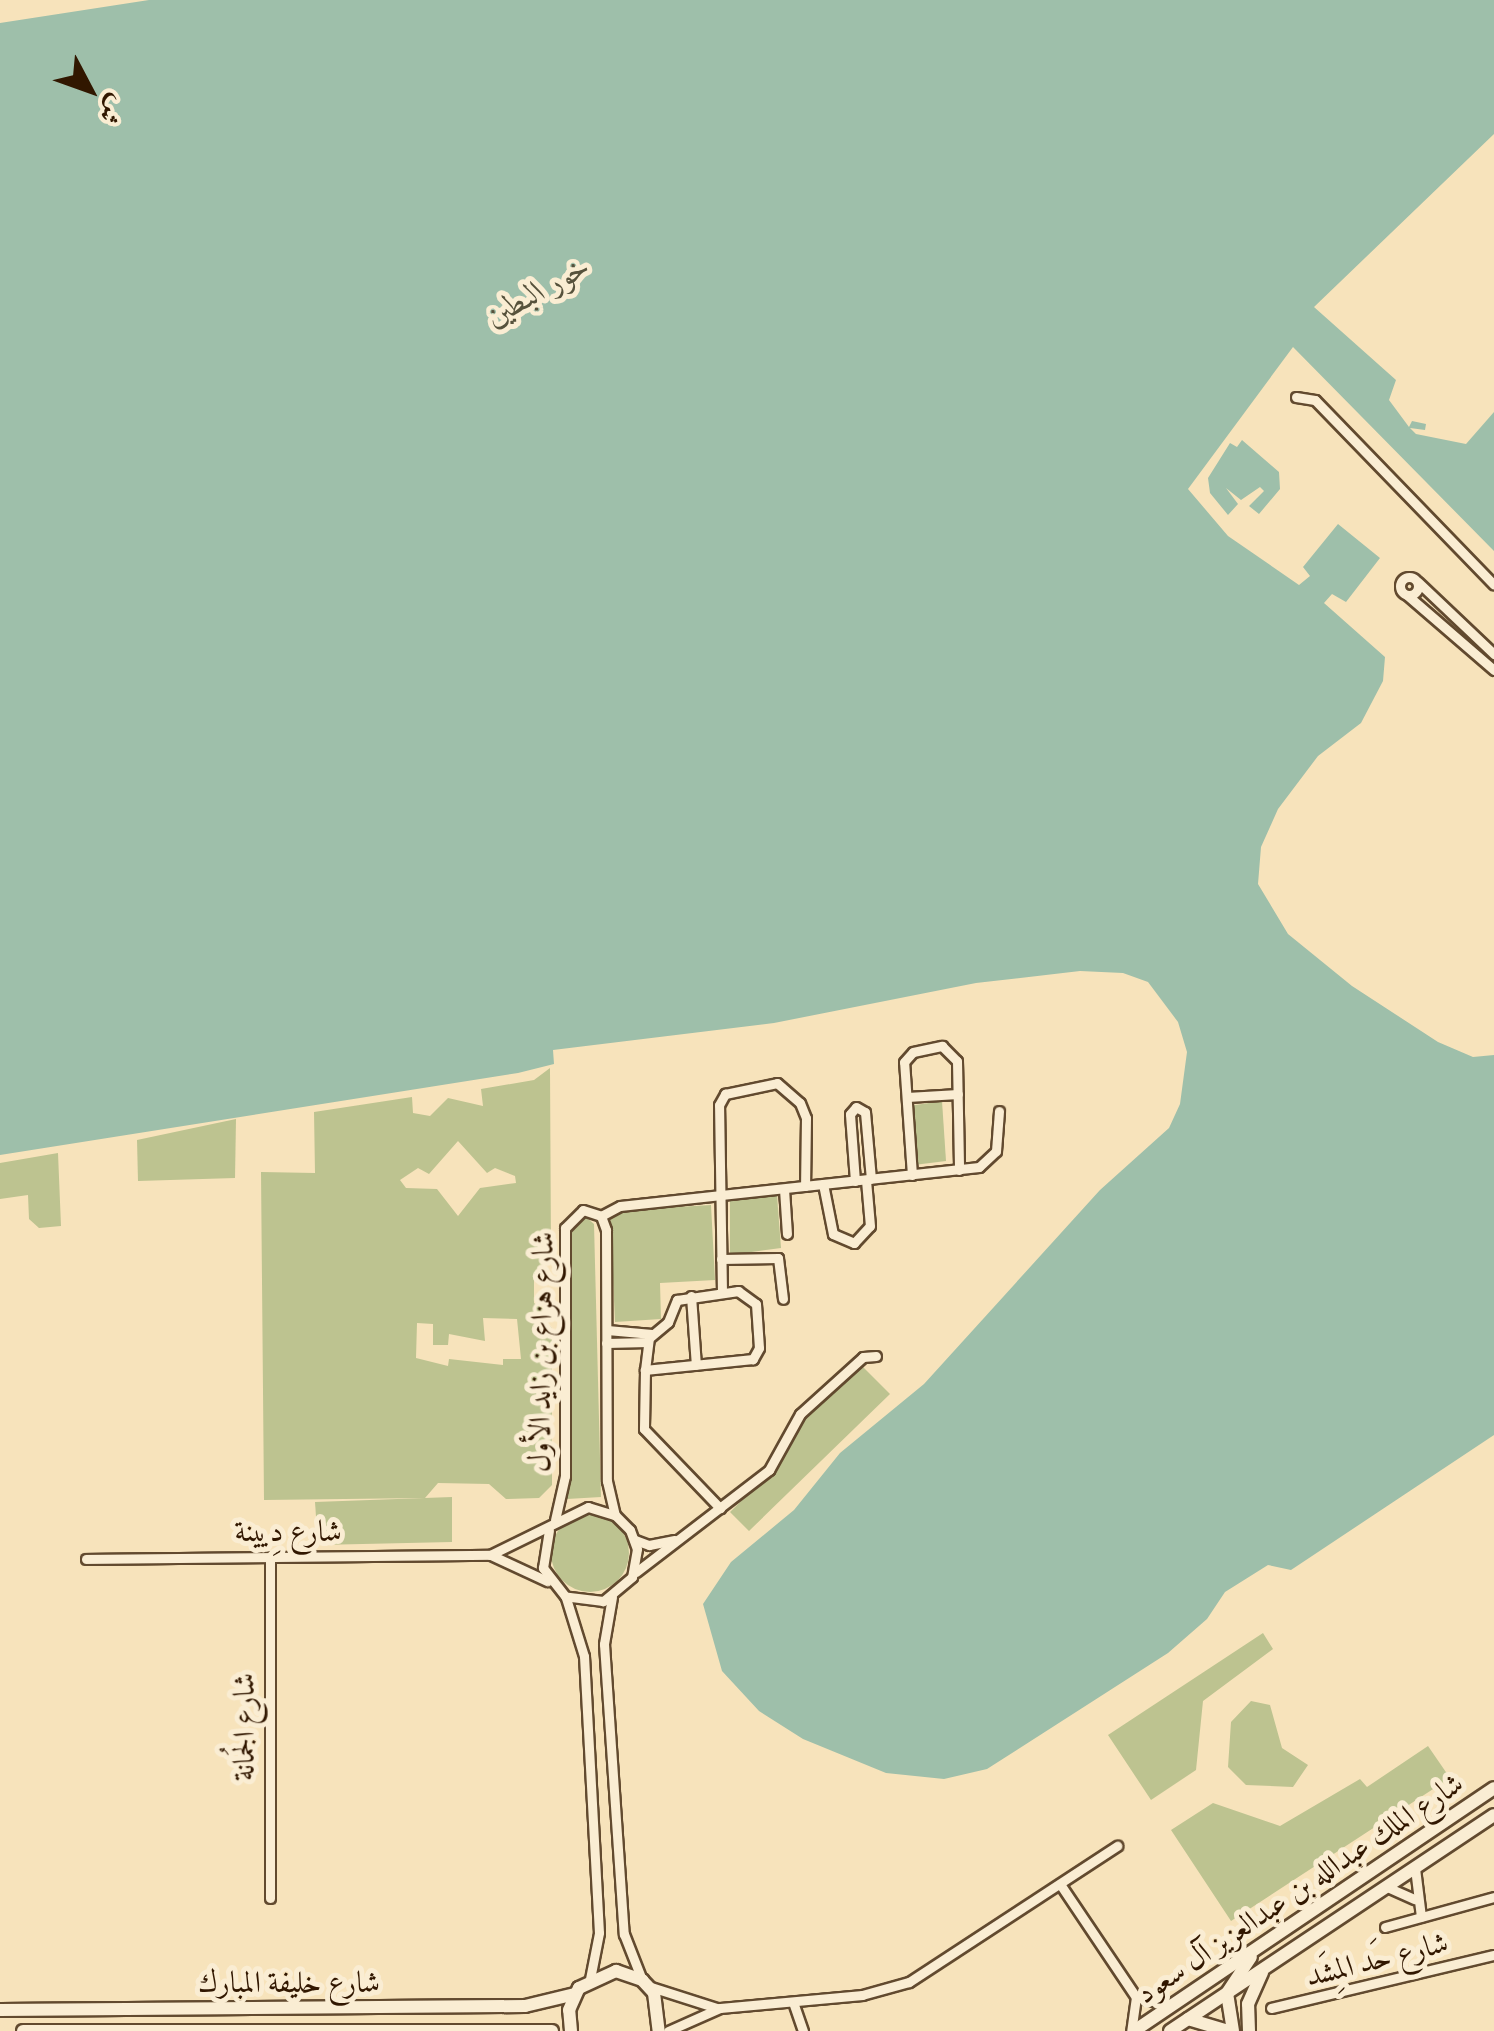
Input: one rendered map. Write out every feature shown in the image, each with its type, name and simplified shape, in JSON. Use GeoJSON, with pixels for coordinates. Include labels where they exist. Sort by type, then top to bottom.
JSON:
{"type":"FeatureCollection","features":[{"type":"Feature","properties":{"kind":"main road","name":"شارع الملك عبدالله بن عبدالعزيز آل سعود"},"geometry":{"type":"LineString","coordinates":[[1133,2031],[1494,1788]]}},
{"type":"Feature","properties":{"kind":"main road","name":"شارع الملك عبدالله بن عبدالعزيز آل سعود"},"geometry":{"type":"LineString","coordinates":[[1170,2031],[1494,1815]]}},
{"type":"Feature","properties":{"kind":"main road"},"geometry":{"type":"LineString","coordinates":[[1188,2019],[1230,2031],[1226,1993],[1266,1941]]}},
{"type":"Feature","properties":{"kind":"main road"},"geometry":{"type":"LineString","coordinates":[[1249,2031],[1248,2004],[1265,1968]]}},
{"type":"Feature","properties":{"kind":"main road"},"geometry":{"type":"LineString","coordinates":[[571,2031],[576,1994],[590,1979],[616,1971],[645,1982],[658,2002],[659,2031]]}},
{"type":"Feature","properties":{"kind":"main road","name":"شارع خليفة المبارك"},"geometry":{"type":"LineString","coordinates":[[0,2010],[536,2006],[576,1994]]}},
{"type":"Feature","properties":{"kind":"main road","name":"شارع خليفة المبارك"},"geometry":{"type":"LineString","coordinates":[[23,2031],[552,2031]]}},
{"type":"Feature","properties":{"kind":"street"},"geometry":{"type":"LineString","coordinates":[[1296,396],[1314,400],[1494,585]]}},
{"type":"Feature","properties":{"kind":"street"},"geometry":{"type":"LineString","coordinates":[[1402,580],[1418,582],[1491,658],[1407,595],[1402,580]]}},
{"type":"Feature","properties":{"kind":"street"},"geometry":{"type":"LineString","coordinates":[[1407,595],[1416,593],[1418,582]]}},
{"type":"Feature","properties":{"kind":"street"},"geometry":{"type":"LineString","coordinates":[[912,1175],[907,1056],[942,1046],[956,1056],[959,1170]]}},
{"type":"Feature","properties":{"kind":"street"},"geometry":{"type":"LineString","coordinates":[[722,1293],[719,1101],[772,1083],[805,1110],[805,1186]]}},
{"type":"Feature","properties":{"kind":"street"},"geometry":{"type":"LineString","coordinates":[[907,1096],[958,1094]]}},
{"type":"Feature","properties":{"kind":"street"},"geometry":{"type":"LineString","coordinates":[[823,1184],[833,1234],[854,1243],[870,1226],[850,1114],[856,1106],[864,1112],[864,1180]]}},
{"type":"Feature","properties":{"kind":"street"},"geometry":{"type":"LineString","coordinates":[[601,1216],[615,1206],[959,1170],[993,1156],[999,1110]]}},
{"type":"Feature","properties":{"kind":"street"},"geometry":{"type":"LineString","coordinates":[[784,1188],[787,1234]]}},
{"type":"Feature","properties":{"kind":"street","name":"شارع هزاع بن زايد الأول"},"geometry":{"type":"LineString","coordinates":[[551,1526],[566,1476],[564,1228],[578,1210],[601,1216],[607,1481],[615,1514]]}},
{"type":"Feature","properties":{"kind":"street"},"geometry":{"type":"LineString","coordinates":[[721,1259],[778,1258],[783,1299]]}},
{"type":"Feature","properties":{"kind":"street"},"geometry":{"type":"LineString","coordinates":[[606,1343],[650,1338],[668,1322],[677,1300],[742,1292],[754,1300],[758,1354],[696,1366],[646,1370]]}},
{"type":"Feature","properties":{"kind":"street"},"geometry":{"type":"LineString","coordinates":[[691,1296],[696,1366]]}},
{"type":"Feature","properties":{"kind":"street"},"geometry":{"type":"LineString","coordinates":[[606,1330],[650,1338]]}},
{"type":"Feature","properties":{"kind":"street"},"geometry":{"type":"LineString","coordinates":[[650,1338],[644,1429],[720,1508]]}},
{"type":"Feature","properties":{"kind":"street"},"geometry":{"type":"LineString","coordinates":[[674,1540],[655,1545],[635,1540],[615,1514],[578,1508],[551,1526],[542,1558],[552,1585],[565,1596],[593,1602],[612,1597],[674,1540],[772,1467],[800,1414],[862,1357],[876,1356]]}},
{"type":"Feature","properties":{"kind":"street","name":"شارع دِيينة"},"geometry":{"type":"LineString","coordinates":[[490,1556],[551,1526]]}},
{"type":"Feature","properties":{"kind":"street"},"geometry":{"type":"LineString","coordinates":[[632,1576],[635,1540]]}},
{"type":"Feature","properties":{"kind":"street"},"geometry":{"type":"LineString","coordinates":[[655,1545],[659,1556]]}},
{"type":"Feature","properties":{"kind":"street","name":"شارع دِيينة"},"geometry":{"type":"LineString","coordinates":[[86,1559],[490,1556],[552,1585]]}},
{"type":"Feature","properties":{"kind":"street","name":"شارع الجُمانة"},"geometry":{"type":"LineString","coordinates":[[270,1557],[270,1898]]}},
{"type":"Feature","properties":{"kind":"street"},"geometry":{"type":"LineString","coordinates":[[565,1596],[584,1656],[599,1933],[590,1979]]}},
{"type":"Feature","properties":{"kind":"street"},"geometry":{"type":"LineString","coordinates":[[612,1597],[604,1644],[624,1934],[645,1982],[720,2008]]}},
{"type":"Feature","properties":{"kind":"street"},"geometry":{"type":"LineString","coordinates":[[668,2031],[720,2008],[878,1993],[909,1982],[1117,1846]]}},
{"type":"Feature","properties":{"kind":"street"},"geometry":{"type":"LineString","coordinates":[[1415,1868],[1414,1899],[1422,1917]]}},
{"type":"Feature","properties":{"kind":"street"},"geometry":{"type":"LineString","coordinates":[[1060,1884],[1136,1997],[1133,2031]]}},
{"type":"Feature","properties":{"kind":"street"},"geometry":{"type":"LineString","coordinates":[[1387,1887],[1414,1899]]}},
{"type":"Feature","properties":{"kind":"street"},"geometry":{"type":"LineString","coordinates":[[1385,1926],[1494,1897]]}},
{"type":"Feature","properties":{"kind":"street","name":"شارع حَد المِشَد"},"geometry":{"type":"LineString","coordinates":[[1272,2008],[1494,1956]]}},
{"type":"Feature","properties":{"kind":"street"},"geometry":{"type":"LineString","coordinates":[[1136,1997],[1171,2005]]}},
{"type":"Feature","properties":{"kind":"street"},"geometry":{"type":"LineString","coordinates":[[793,2002],[804,2031]]}},
{"type":"Feature","properties":{"kind":"shaded area"},"geometry":{"type":"Polygon","coordinates":[[[550,1068],[551,1254],[542,1262],[544,1273],[534,1275],[534,1303],[544,1309],[544,1320],[552,1328],[552,1485],[539,1498],[506,1499],[489,1484],[438,1483],[425,1498],[264,1500],[261,1172],[315,1173],[314,1112],[412,1097],[413,1113],[430,1116],[448,1098],[483,1106],[481,1089],[534,1080],[550,1068]],[[458,1141],[429,1174],[418,1168],[400,1180],[406,1188],[437,1189],[458,1216],[480,1188],[516,1183],[515,1176],[495,1168],[487,1173],[458,1141]],[[483,1318],[485,1341],[449,1334],[448,1345],[433,1345],[433,1324],[417,1323],[416,1358],[448,1366],[449,1359],[503,1365],[503,1359],[521,1359],[517,1319],[483,1318]]]}},
{"type":"Feature","properties":{"kind":"shaded area"},"geometry":{"type":"Polygon","coordinates":[[[942,1101],[946,1161],[914,1165],[909,1106],[942,1101]]]}},
{"type":"Feature","properties":{"kind":"shaded area"},"geometry":{"type":"Polygon","coordinates":[[[236,1119],[235,1178],[138,1181],[137,1140],[236,1119]]]}},
{"type":"Feature","properties":{"kind":"shaded area"},"geometry":{"type":"Polygon","coordinates":[[[58,1153],[61,1226],[39,1228],[29,1219],[28,1195],[0,1199],[0,1163],[58,1153]]]}},
{"type":"Feature","properties":{"kind":"shaded area"},"geometry":{"type":"Polygon","coordinates":[[[777,1195],[781,1248],[730,1255],[730,1200],[777,1195]]]}},
{"type":"Feature","properties":{"kind":"shaded area"},"geometry":{"type":"Polygon","coordinates":[[[711,1205],[715,1280],[660,1283],[661,1319],[615,1322],[610,1211],[711,1205]]]}},
{"type":"Feature","properties":{"kind":"shaded area"},"geometry":{"type":"Polygon","coordinates":[[[585,1216],[594,1224],[601,1497],[567,1499],[567,1232],[573,1220],[585,1216]]]}},
{"type":"Feature","properties":{"kind":"shaded area"},"geometry":{"type":"Polygon","coordinates":[[[861,1365],[890,1394],[749,1531],[730,1512],[780,1463],[792,1431],[861,1365]]]}},
{"type":"Feature","properties":{"kind":"shaded area"},"geometry":{"type":"Polygon","coordinates":[[[452,1497],[452,1542],[318,1545],[315,1502],[452,1497]]]}},
{"type":"Feature","properties":{"kind":"shaded area"},"geometry":{"type":"Polygon","coordinates":[[[590,1514],[618,1525],[629,1553],[618,1581],[590,1592],[562,1581],[551,1553],[562,1525],[590,1514]]]}},
{"type":"Feature","properties":{"kind":"shaded area"},"geometry":{"type":"Polygon","coordinates":[[[1263,1633],[1273,1649],[1203,1701],[1196,1770],[1151,1800],[1108,1735],[1263,1633]]]}},
{"type":"Feature","properties":{"kind":"shaded area"},"geometry":{"type":"Polygon","coordinates":[[[1251,1701],[1270,1705],[1282,1748],[1308,1765],[1293,1787],[1246,1785],[1228,1767],[1231,1722],[1251,1701]]]}},
{"type":"Feature","properties":{"kind":"shaded area"},"geometry":{"type":"Polygon","coordinates":[[[1428,1746],[1450,1778],[1231,1921],[1171,1830],[1213,1803],[1280,1826],[1360,1779],[1367,1787],[1428,1746]]]}},
{"type":"Feature","properties":{"kind":"water","name":"خور البطين"},"geometry":{"type":"Polygon","coordinates":[[[149,0],[1494,0],[1494,134],[1314,307],[1396,380],[1389,400],[1409,427],[1412,421],[1426,424],[1425,430],[1410,428],[1416,434],[1466,444],[1494,412],[1494,551],[1293,347],[1188,489],[1228,536],[1299,585],[1310,576],[1303,567],[1338,524],[1380,558],[1346,602],[1332,594],[1324,603],[1385,657],[1383,681],[1361,723],[1318,756],[1278,809],[1261,847],[1258,884],[1288,934],[1352,986],[1438,1042],[1473,1057],[1494,1055],[1494,1435],[1291,1570],[1268,1565],[1225,1592],[1207,1619],[1168,1653],[987,1769],[944,1779],[886,1773],[803,1739],[759,1711],[722,1671],[703,1604],[731,1562],[794,1510],[840,1453],[924,1384],[1100,1190],[1169,1128],[1180,1104],[1187,1052],[1178,1022],[1148,982],[1123,973],[1080,971],[976,983],[774,1023],[553,1050],[554,1064],[518,1073],[0,1155],[0,23],[149,0]]]}},
{"type":"Feature","properties":{"kind":"water"},"geometry":{"type":"Polygon","coordinates":[[[1242,440],[1279,472],[1280,489],[1259,514],[1249,506],[1264,491],[1260,487],[1241,500],[1226,488],[1238,504],[1228,515],[1210,493],[1208,478],[1230,443],[1237,447],[1242,440]]]}}]}
